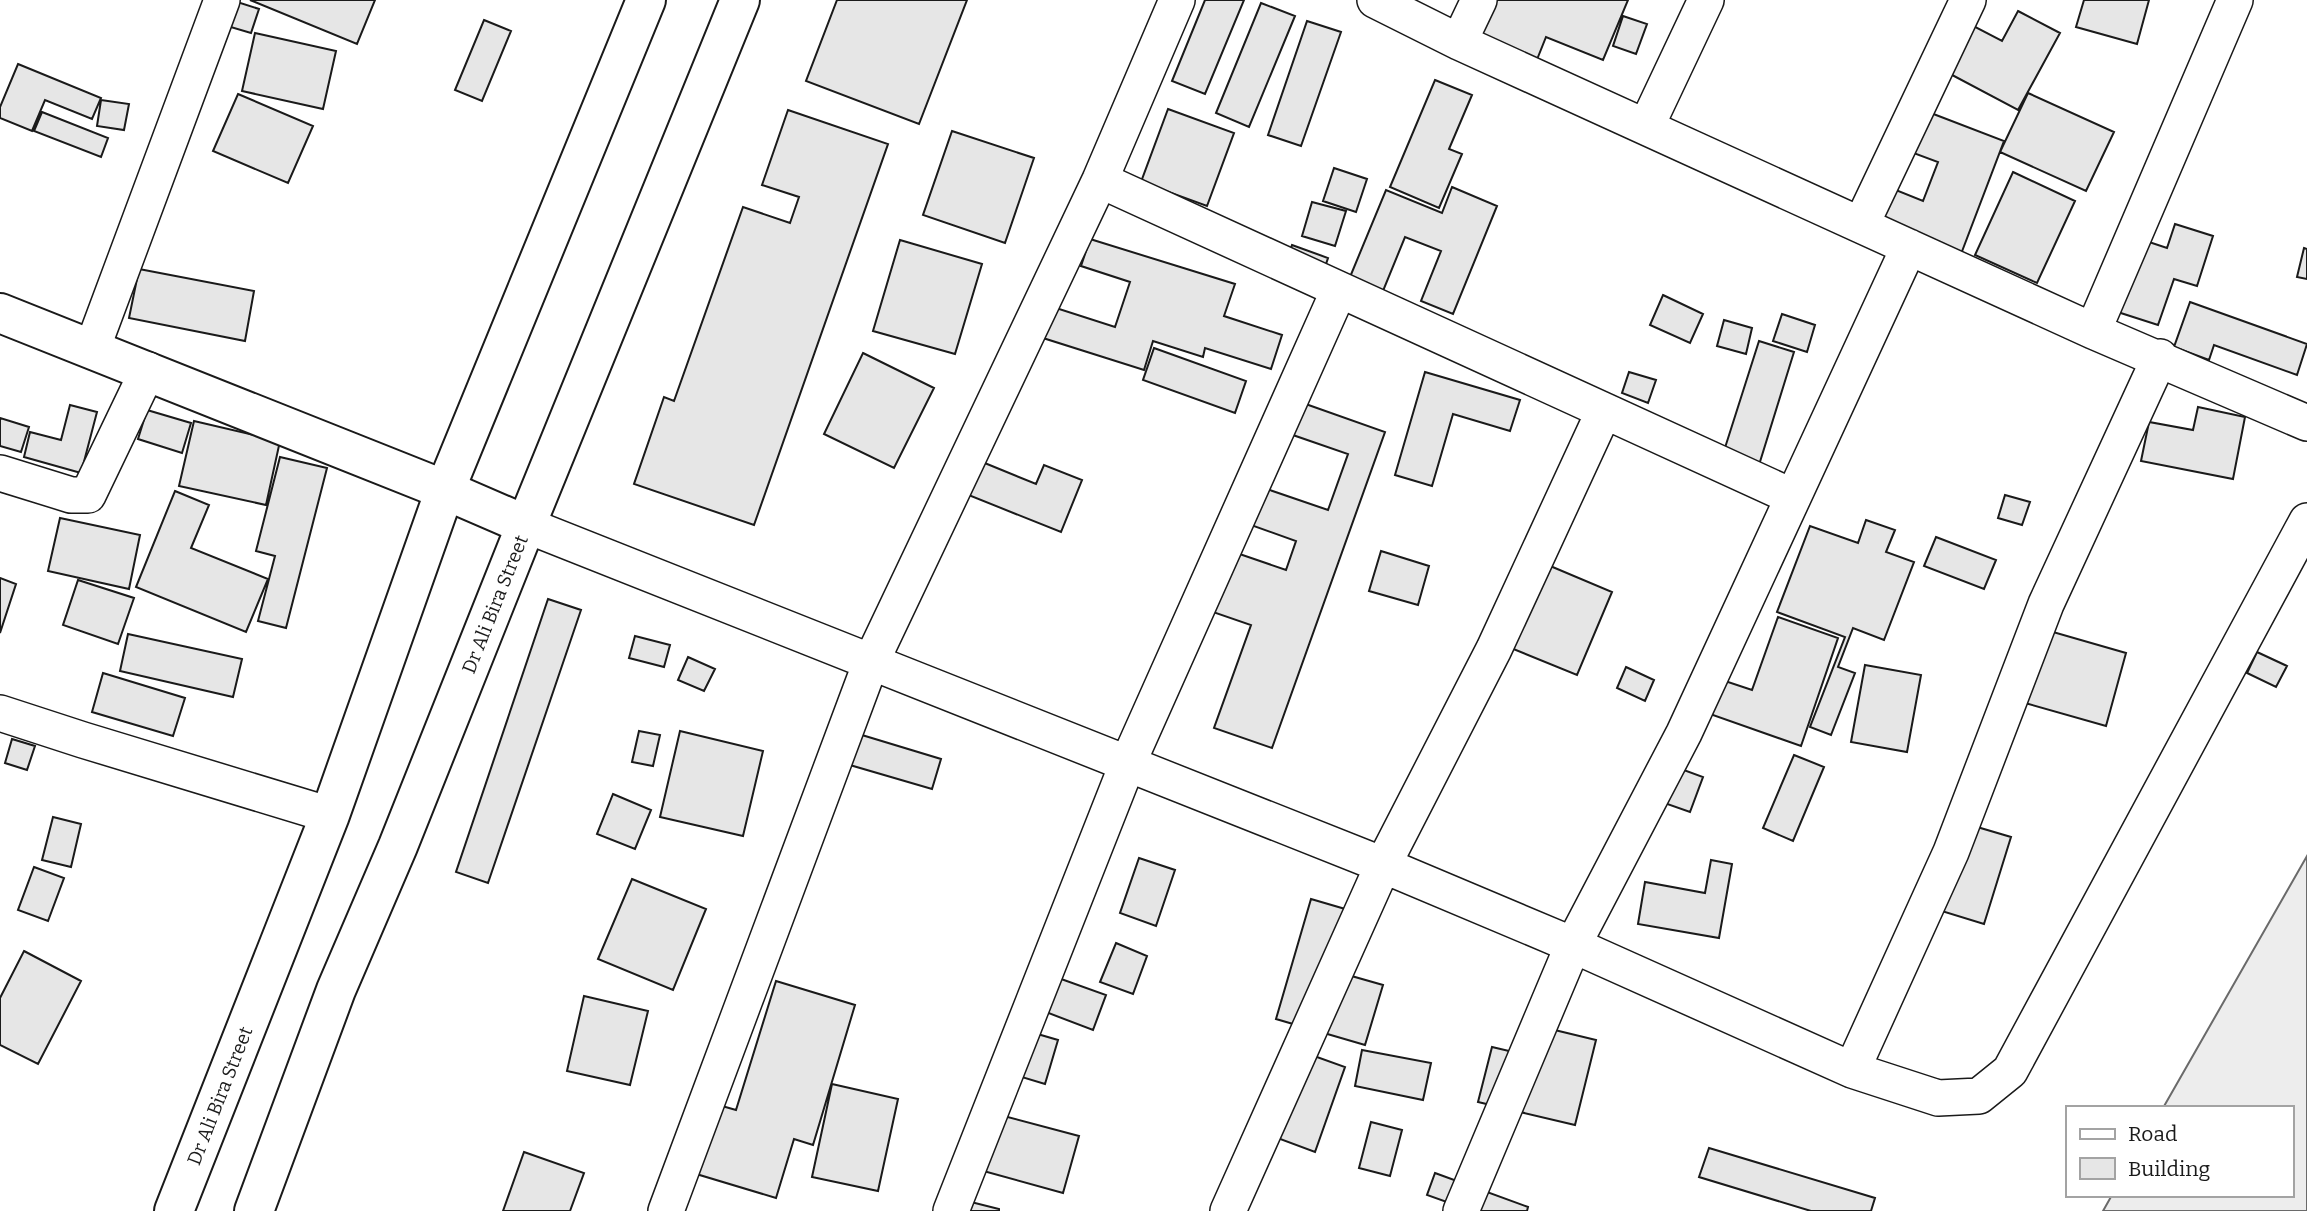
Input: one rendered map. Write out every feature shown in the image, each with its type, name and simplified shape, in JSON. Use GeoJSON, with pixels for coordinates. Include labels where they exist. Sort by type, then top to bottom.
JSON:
{"type":"FeatureCollection","features":[{"type":"Feature","properties":{"kind":"main road","name":"Dr Ali Bira Street"},"geometry":{"type":"LineString","coordinates":[[174,1211],[330,815],[446,490],[646,0]]}},
{"type":"Feature","properties":{"kind":"main road","name":"Dr Ali Bira Street"},"geometry":{"type":"LineString","coordinates":[[254,1211],[336,990],[398,846],[740,0]]}},
{"type":"Feature","properties":{"kind":"main road"},"geometry":{"type":"LineString","coordinates":[[0,313],[446,490],[526,525]]}},
{"type":"Feature","properties":{"kind":"street"},"geometry":{"type":"LineString","coordinates":[[92,349],[222,0]]}},
{"type":"Feature","properties":{"kind":"street"},"geometry":{"type":"LineString","coordinates":[[666,1211],[871,662],[1100,180],[1177,0]]}},
{"type":"Feature","properties":{"kind":"street"},"geometry":{"type":"LineString","coordinates":[[1375,0],[1459,42],[2093,331],[2160,357],[2307,423]]}},
{"type":"Feature","properties":{"kind":"street"},"geometry":{"type":"LineString","coordinates":[[1459,42],[1479,0]]}},
{"type":"Feature","properties":{"kind":"street"},"geometry":{"type":"LineString","coordinates":[[1646,127],[1706,0]]}},
{"type":"Feature","properties":{"kind":"street"},"geometry":{"type":"LineString","coordinates":[[1861,225],[1968,0]]}},
{"type":"Feature","properties":{"kind":"street"},"geometry":{"type":"LineString","coordinates":[[2093,331],[2235,0]]}},
{"type":"Feature","properties":{"kind":"street"},"geometry":{"type":"LineString","coordinates":[[1100,180],[1793,497]]}},
{"type":"Feature","properties":{"kind":"street"},"geometry":{"type":"LineString","coordinates":[[1461,1211],[1573,945],[1684,733],[1909,247]]}},
{"type":"Feature","properties":{"kind":"street"},"geometry":{"type":"LineString","coordinates":[[951,1211],[1127,765],[1339,290]]}},
{"type":"Feature","properties":{"kind":"street"},"geometry":{"type":"LineString","coordinates":[[1852,1070],[1951,852],[2046,604],[2160,357]]}},
{"type":"Feature","properties":{"kind":"street"},"geometry":{"type":"LineString","coordinates":[[0,472],[71,495],[88,495],[148,370]]}},
{"type":"Feature","properties":{"kind":"street"},"geometry":{"type":"LineString","coordinates":[[1228,1211],[1383,865],[1494,649],[1604,411]]}},
{"type":"Feature","properties":{"kind":"street"},"geometry":{"type":"LineString","coordinates":[[526,525],[1383,865],[1573,945],[1852,1070],[1938,1098],[1979,1096],[2010,1071],[2307,521]]}},
{"type":"Feature","properties":{"kind":"street"},"geometry":{"type":"LineString","coordinates":[[0,713],[330,815]]}},
{"type":"Feature","properties":{"kind":"shaded area"},"geometry":{"type":"Polygon","coordinates":[[[2307,856],[2307,1211],[2103,1211],[2111,1197],[2293,1197],[2293,1106],[2164,1106],[2307,856]]]}},
{"type":"Feature","properties":{"kind":"building"},"geometry":{"type":"Polygon","coordinates":[[[231,0],[259,9],[251,33],[217,23],[231,0]]]}},
{"type":"Feature","properties":{"kind":"building"},"geometry":{"type":"Polygon","coordinates":[[[250,0],[375,0],[357,44],[250,0]]]}},
{"type":"Feature","properties":{"kind":"building"},"geometry":{"type":"Polygon","coordinates":[[[837,0],[967,0],[919,124],[806,81],[837,0]]]}},
{"type":"Feature","properties":{"kind":"building"},"geometry":{"type":"Polygon","coordinates":[[[1205,0],[1244,0],[1205,94],[1172,81],[1205,0]]]}},
{"type":"Feature","properties":{"kind":"building"},"geometry":{"type":"Polygon","coordinates":[[[1465,0],[1628,0],[1603,60],[1546,37],[1536,62],[1453,28],[1465,0]]]}},
{"type":"Feature","properties":{"kind":"building"},"geometry":{"type":"Polygon","coordinates":[[[2084,0],[2149,0],[2137,44],[2076,27],[2084,0]]]}},
{"type":"Feature","properties":{"kind":"building"},"geometry":{"type":"Polygon","coordinates":[[[1261,3],[1295,16],[1249,127],[1216,113],[1261,3]]]}},
{"type":"Feature","properties":{"kind":"building"},"geometry":{"type":"Polygon","coordinates":[[[2018,11],[2060,33],[2018,110],[1937,67],[1962,20],[2002,41],[2018,11]]]}},
{"type":"Feature","properties":{"kind":"building"},"geometry":{"type":"Polygon","coordinates":[[[1623,16],[1647,24],[1636,54],[1613,46],[1623,16]]]}},
{"type":"Feature","properties":{"kind":"building"},"geometry":{"type":"Polygon","coordinates":[[[484,20],[511,31],[482,101],[455,90],[484,20]]]}},
{"type":"Feature","properties":{"kind":"building"},"geometry":{"type":"Polygon","coordinates":[[[1307,21],[1341,32],[1301,146],[1268,135],[1307,21]]]}},
{"type":"Feature","properties":{"kind":"building"},"geometry":{"type":"Polygon","coordinates":[[[255,33],[336,51],[323,109],[242,91],[255,33]]]}},
{"type":"Feature","properties":{"kind":"building"},"geometry":{"type":"Polygon","coordinates":[[[18,64],[101,98],[92,119],[45,100],[32,131],[0,118],[0,107],[18,64]]]}},
{"type":"Feature","properties":{"kind":"building"},"geometry":{"type":"Polygon","coordinates":[[[1435,80],[1472,95],[1449,149],[1462,154],[1439,208],[1390,187],[1435,80]]]}},
{"type":"Feature","properties":{"kind":"building"},"geometry":{"type":"Polygon","coordinates":[[[2028,93],[2114,132],[2086,191],[2000,152],[2028,93]]]}},
{"type":"Feature","properties":{"kind":"building"},"geometry":{"type":"Polygon","coordinates":[[[238,94],[313,126],[288,183],[213,151],[238,94]]]}},
{"type":"Feature","properties":{"kind":"building"},"geometry":{"type":"Polygon","coordinates":[[[101,100],[129,104],[124,130],[97,126],[101,100]]]}},
{"type":"Feature","properties":{"kind":"building"},"geometry":{"type":"Polygon","coordinates":[[[1168,109],[1234,133],[1207,206],[1141,182],[1168,109]]]}},
{"type":"Feature","properties":{"kind":"building"},"geometry":{"type":"Polygon","coordinates":[[[788,110],[888,144],[754,525],[634,484],[664,397],[674,401],[743,207],[790,223],[799,197],[762,185],[788,110]]]}},
{"type":"Feature","properties":{"kind":"building"},"geometry":{"type":"Polygon","coordinates":[[[1923,110],[2004,141],[1961,254],[1873,220],[1886,186],[1923,201],[1938,162],[1908,151],[1923,110]]]}},
{"type":"Feature","properties":{"kind":"building"},"geometry":{"type":"Polygon","coordinates":[[[42,112],[108,138],[101,157],[34,131],[42,112]]]}},
{"type":"Feature","properties":{"kind":"building"},"geometry":{"type":"Polygon","coordinates":[[[952,131],[1034,158],[1005,243],[923,215],[952,131]]]}},
{"type":"Feature","properties":{"kind":"building"},"geometry":{"type":"Polygon","coordinates":[[[1334,168],[1367,179],[1356,212],[1323,201],[1334,168]]]}},
{"type":"Feature","properties":{"kind":"building"},"geometry":{"type":"Polygon","coordinates":[[[2013,172],[2075,201],[2037,283],[1975,255],[2013,172]]]}},
{"type":"Feature","properties":{"kind":"building"},"geometry":{"type":"Polygon","coordinates":[[[1452,187],[1497,206],[1453,314],[1421,301],[1441,251],[1405,237],[1383,291],[1350,277],[1386,190],[1442,213],[1452,187]]]}},
{"type":"Feature","properties":{"kind":"building"},"geometry":{"type":"Polygon","coordinates":[[[1312,202],[1346,211],[1335,246],[1302,236],[1312,202]]]}},
{"type":"Feature","properties":{"kind":"building"},"geometry":{"type":"Polygon","coordinates":[[[2175,224],[2213,236],[2197,286],[2174,279],[2158,325],[2099,306],[2122,233],[2167,248],[2175,224]]]}},
{"type":"Feature","properties":{"kind":"building"},"geometry":{"type":"Polygon","coordinates":[[[1090,239],[1235,284],[1224,316],[1282,335],[1271,369],[1205,348],[1203,357],[1153,341],[1144,370],[1043,338],[1053,307],[1115,327],[1130,282],[1081,266],[1090,239]]]}},
{"type":"Feature","properties":{"kind":"building"},"geometry":{"type":"Polygon","coordinates":[[[900,240],[982,264],[955,354],[873,331],[900,240]]]}},
{"type":"Feature","properties":{"kind":"building"},"geometry":{"type":"Polygon","coordinates":[[[1292,245],[1328,258],[1321,279],[1284,267],[1292,245]]]}},
{"type":"Feature","properties":{"kind":"building"},"geometry":{"type":"Polygon","coordinates":[[[2304,248],[2307,249],[2307,279],[2297,277],[2304,248]]]}},
{"type":"Feature","properties":{"kind":"building"},"geometry":{"type":"Polygon","coordinates":[[[139,269],[254,291],[245,341],[129,318],[139,269]]]}},
{"type":"Feature","properties":{"kind":"building"},"geometry":{"type":"Polygon","coordinates":[[[1663,295],[1703,314],[1690,343],[1650,325],[1663,295]]]}},
{"type":"Feature","properties":{"kind":"building"},"geometry":{"type":"Polygon","coordinates":[[[2190,302],[2307,344],[2297,375],[2214,345],[2209,360],[2174,347],[2190,302]]]}},
{"type":"Feature","properties":{"kind":"building"},"geometry":{"type":"Polygon","coordinates":[[[1782,314],[1815,325],[1807,352],[1773,341],[1782,314]]]}},
{"type":"Feature","properties":{"kind":"building"},"geometry":{"type":"Polygon","coordinates":[[[1724,320],[1752,328],[1746,354],[1717,346],[1724,320]]]}},
{"type":"Feature","properties":{"kind":"building"},"geometry":{"type":"Polygon","coordinates":[[[1759,341],[1794,352],[1759,465],[1723,454],[1759,341]]]}},
{"type":"Feature","properties":{"kind":"building"},"geometry":{"type":"Polygon","coordinates":[[[1154,348],[1246,381],[1235,413],[1143,380],[1154,348]]]}},
{"type":"Feature","properties":{"kind":"building"},"geometry":{"type":"Polygon","coordinates":[[[863,353],[934,388],[894,468],[824,434],[863,353]]]}},
{"type":"Feature","properties":{"kind":"building"},"geometry":{"type":"Polygon","coordinates":[[[1425,372],[1520,400],[1510,431],[1453,414],[1432,486],[1395,475],[1425,372]]]}},
{"type":"Feature","properties":{"kind":"building"},"geometry":{"type":"Polygon","coordinates":[[[1629,372],[1656,380],[1648,403],[1622,393],[1629,372]]]}},
{"type":"Feature","properties":{"kind":"building"},"geometry":{"type":"Polygon","coordinates":[[[1300,402],[1385,432],[1272,748],[1214,728],[1251,625],[1207,610],[1228,550],[1286,570],[1296,541],[1248,524],[1261,487],[1328,510],[1348,454],[1290,434],[1300,402]]]}},
{"type":"Feature","properties":{"kind":"building"},"geometry":{"type":"Polygon","coordinates":[[[70,405],[97,412],[81,473],[24,457],[30,432],[61,440],[70,405]]]}},
{"type":"Feature","properties":{"kind":"building"},"geometry":{"type":"Polygon","coordinates":[[[2198,407],[2245,417],[2233,479],[2141,461],[2149,422],[2193,430],[2198,407]]]}},
{"type":"Feature","properties":{"kind":"building"},"geometry":{"type":"Polygon","coordinates":[[[147,410],[191,423],[182,453],[138,439],[147,410]]]}},
{"type":"Feature","properties":{"kind":"building"},"geometry":{"type":"Polygon","coordinates":[[[0,418],[29,427],[21,452],[0,446],[0,418]]]}},
{"type":"Feature","properties":{"kind":"building"},"geometry":{"type":"Polygon","coordinates":[[[194,421],[280,441],[266,505],[179,486],[194,421]]]}},
{"type":"Feature","properties":{"kind":"building"},"geometry":{"type":"Polygon","coordinates":[[[280,457],[327,468],[286,628],[258,621],[275,556],[256,551],[280,457]]]}},
{"type":"Feature","properties":{"kind":"building"},"geometry":{"type":"Polygon","coordinates":[[[970,457],[1036,484],[1044,465],[1082,480],[1061,532],[956,490],[970,457]]]}},
{"type":"Feature","properties":{"kind":"building"},"geometry":{"type":"Polygon","coordinates":[[[175,491],[209,505],[191,548],[268,579],[246,632],[136,587],[175,491]]]}},
{"type":"Feature","properties":{"kind":"building"},"geometry":{"type":"Polygon","coordinates":[[[2005,495],[2030,502],[2022,525],[1998,518],[2005,495]]]}},
{"type":"Feature","properties":{"kind":"building"},"geometry":{"type":"Polygon","coordinates":[[[60,518],[140,535],[129,589],[48,571],[60,518]]]}},
{"type":"Feature","properties":{"kind":"building"},"geometry":{"type":"Polygon","coordinates":[[[1866,520],[1895,530],[1886,552],[1914,562],[1884,640],[1853,628],[1838,667],[1855,673],[1831,735],[1810,727],[1845,637],[1777,612],[1810,526],[1858,543],[1866,520]]]}},
{"type":"Feature","properties":{"kind":"building"},"geometry":{"type":"Polygon","coordinates":[[[1936,537],[1996,560],[1984,589],[1924,566],[1936,537]]]}},
{"type":"Feature","properties":{"kind":"building"},"geometry":{"type":"Polygon","coordinates":[[[1381,551],[1429,566],[1418,605],[1369,591],[1381,551]]]}},
{"type":"Feature","properties":{"kind":"building"},"geometry":{"type":"Polygon","coordinates":[[[1536,560],[1612,592],[1577,675],[1501,644],[1536,560]]]}},
{"type":"Feature","properties":{"kind":"building"},"geometry":{"type":"Polygon","coordinates":[[[0,578],[16,584],[0,633],[0,578]]]}},
{"type":"Feature","properties":{"kind":"building"},"geometry":{"type":"Polygon","coordinates":[[[78,580],[134,598],[118,644],[63,625],[78,580]]]}},
{"type":"Feature","properties":{"kind":"building"},"geometry":{"type":"Polygon","coordinates":[[[548,599],[581,610],[488,883],[456,872],[548,599]]]}},
{"type":"Feature","properties":{"kind":"building"},"geometry":{"type":"Polygon","coordinates":[[[1778,617],[1838,638],[1801,746],[1690,707],[1701,673],[1752,690],[1778,617]]]}},
{"type":"Feature","properties":{"kind":"building"},"geometry":{"type":"Polygon","coordinates":[[[2032,626],[2126,653],[2106,726],[2025,703],[2032,626]]]}},
{"type":"Feature","properties":{"kind":"building"},"geometry":{"type":"Polygon","coordinates":[[[128,634],[242,659],[233,697],[120,671],[128,634]]]}},
{"type":"Feature","properties":{"kind":"building"},"geometry":{"type":"Polygon","coordinates":[[[635,636],[670,645],[664,667],[629,658],[635,636]]]}},
{"type":"Feature","properties":{"kind":"building"},"geometry":{"type":"Polygon","coordinates":[[[2257,652],[2287,666],[2276,687],[2247,673],[2257,652]]]}},
{"type":"Feature","properties":{"kind":"building"},"geometry":{"type":"Polygon","coordinates":[[[688,657],[715,669],[704,691],[678,680],[688,657]]]}},
{"type":"Feature","properties":{"kind":"building"},"geometry":{"type":"Polygon","coordinates":[[[1865,665],[1921,675],[1907,752],[1851,742],[1865,665]]]}},
{"type":"Feature","properties":{"kind":"building"},"geometry":{"type":"Polygon","coordinates":[[[1626,667],[1654,680],[1645,701],[1617,688],[1626,667]]]}},
{"type":"Feature","properties":{"kind":"building"},"geometry":{"type":"Polygon","coordinates":[[[103,673],[185,698],[173,736],[92,712],[103,673]]]}},
{"type":"Feature","properties":{"kind":"building"},"geometry":{"type":"Polygon","coordinates":[[[639,731],[660,735],[653,766],[632,762],[639,731]]]}},
{"type":"Feature","properties":{"kind":"building"},"geometry":{"type":"Polygon","coordinates":[[[680,731],[763,751],[743,836],[660,817],[680,731]]]}},
{"type":"Feature","properties":{"kind":"building"},"geometry":{"type":"Polygon","coordinates":[[[852,732],[941,759],[932,789],[843,763],[852,732]]]}},
{"type":"Feature","properties":{"kind":"building"},"geometry":{"type":"Polygon","coordinates":[[[12,739],[35,746],[27,770],[5,763],[12,739]]]}},
{"type":"Feature","properties":{"kind":"building"},"geometry":{"type":"Polygon","coordinates":[[[1794,755],[1824,767],[1793,841],[1763,828],[1794,755]]]}},
{"type":"Feature","properties":{"kind":"building"},"geometry":{"type":"Polygon","coordinates":[[[1662,762],[1703,777],[1690,812],[1650,798],[1662,762]]]}},
{"type":"Feature","properties":{"kind":"building"},"geometry":{"type":"Polygon","coordinates":[[[613,794],[651,810],[635,849],[597,834],[613,794]]]}},
{"type":"Feature","properties":{"kind":"building"},"geometry":{"type":"Polygon","coordinates":[[[53,817],[81,824],[71,867],[42,860],[53,817]]]}},
{"type":"Feature","properties":{"kind":"building"},"geometry":{"type":"Polygon","coordinates":[[[1967,824],[2011,837],[1984,924],[1922,905],[1967,824]]]}},
{"type":"Feature","properties":{"kind":"building"},"geometry":{"type":"Polygon","coordinates":[[[1139,858],[1175,870],[1156,926],[1120,913],[1139,858]]]}},
{"type":"Feature","properties":{"kind":"building"},"geometry":{"type":"Polygon","coordinates":[[[1711,860],[1732,864],[1719,938],[1638,924],[1645,882],[1705,893],[1711,860]]]}},
{"type":"Feature","properties":{"kind":"building"},"geometry":{"type":"Polygon","coordinates":[[[34,867],[64,878],[48,921],[18,910],[34,867]]]}},
{"type":"Feature","properties":{"kind":"building"},"geometry":{"type":"Polygon","coordinates":[[[632,879],[706,909],[673,990],[598,959],[632,879]]]}},
{"type":"Feature","properties":{"kind":"building"},"geometry":{"type":"Polygon","coordinates":[[[1311,899],[1352,911],[1334,971],[1383,985],[1365,1045],[1276,1019],[1311,899]]]}},
{"type":"Feature","properties":{"kind":"building"},"geometry":{"type":"Polygon","coordinates":[[[1116,943],[1147,956],[1133,994],[1100,982],[1116,943]]]}},
{"type":"Feature","properties":{"kind":"building"},"geometry":{"type":"Polygon","coordinates":[[[24,951],[81,981],[38,1064],[0,1045],[0,998],[24,951]]]}},
{"type":"Feature","properties":{"kind":"building"},"geometry":{"type":"Polygon","coordinates":[[[1050,975],[1106,995],[1093,1030],[1038,1009],[1050,975]]]}},
{"type":"Feature","properties":{"kind":"building"},"geometry":{"type":"Polygon","coordinates":[[[776,981],[855,1005],[813,1145],[794,1139],[776,1198],[693,1173],[715,1104],[736,1110],[776,981]]]}},
{"type":"Feature","properties":{"kind":"building"},"geometry":{"type":"Polygon","coordinates":[[[584,996],[648,1011],[630,1085],[567,1071],[584,996]]]}},
{"type":"Feature","properties":{"kind":"building"},"geometry":{"type":"Polygon","coordinates":[[[1534,1025],[1596,1040],[1575,1125],[1478,1102],[1492,1047],[1526,1055],[1534,1025]]]}},
{"type":"Feature","properties":{"kind":"building"},"geometry":{"type":"Polygon","coordinates":[[[1017,1028],[1058,1040],[1045,1084],[1005,1072],[1017,1028]]]}},
{"type":"Feature","properties":{"kind":"building"},"geometry":{"type":"Polygon","coordinates":[[[1362,1050],[1431,1063],[1423,1100],[1355,1086],[1362,1050]]]}},
{"type":"Feature","properties":{"kind":"building"},"geometry":{"type":"Polygon","coordinates":[[[1303,1052],[1345,1067],[1315,1152],[1272,1136],[1303,1052]]]}},
{"type":"Feature","properties":{"kind":"building"},"geometry":{"type":"Polygon","coordinates":[[[832,1084],[898,1099],[878,1191],[812,1177],[832,1084]]]}},
{"type":"Feature","properties":{"kind":"building"},"geometry":{"type":"Polygon","coordinates":[[[985,1111],[1079,1136],[1063,1193],[969,1167],[985,1111]]]}},
{"type":"Feature","properties":{"kind":"building"},"geometry":{"type":"Polygon","coordinates":[[[1371,1122],[1402,1130],[1390,1176],[1359,1168],[1371,1122]]]}},
{"type":"Feature","properties":{"kind":"building"},"geometry":{"type":"Polygon","coordinates":[[[1709,1148],[1875,1198],[1871,1211],[1811,1211],[1699,1177],[1709,1148]]]}},
{"type":"Feature","properties":{"kind":"building"},"geometry":{"type":"Polygon","coordinates":[[[524,1152],[584,1173],[570,1211],[503,1211],[524,1152]]]}},
{"type":"Feature","properties":{"kind":"building"},"geometry":{"type":"Polygon","coordinates":[[[1435,1173],[1528,1207],[1527,1211],[1472,1211],[1427,1195],[1435,1173]]]}},
{"type":"Feature","properties":{"kind":"building"},"geometry":{"type":"Polygon","coordinates":[[[955,1198],[999,1209],[999,1211],[951,1211],[955,1198]]]}}]}
